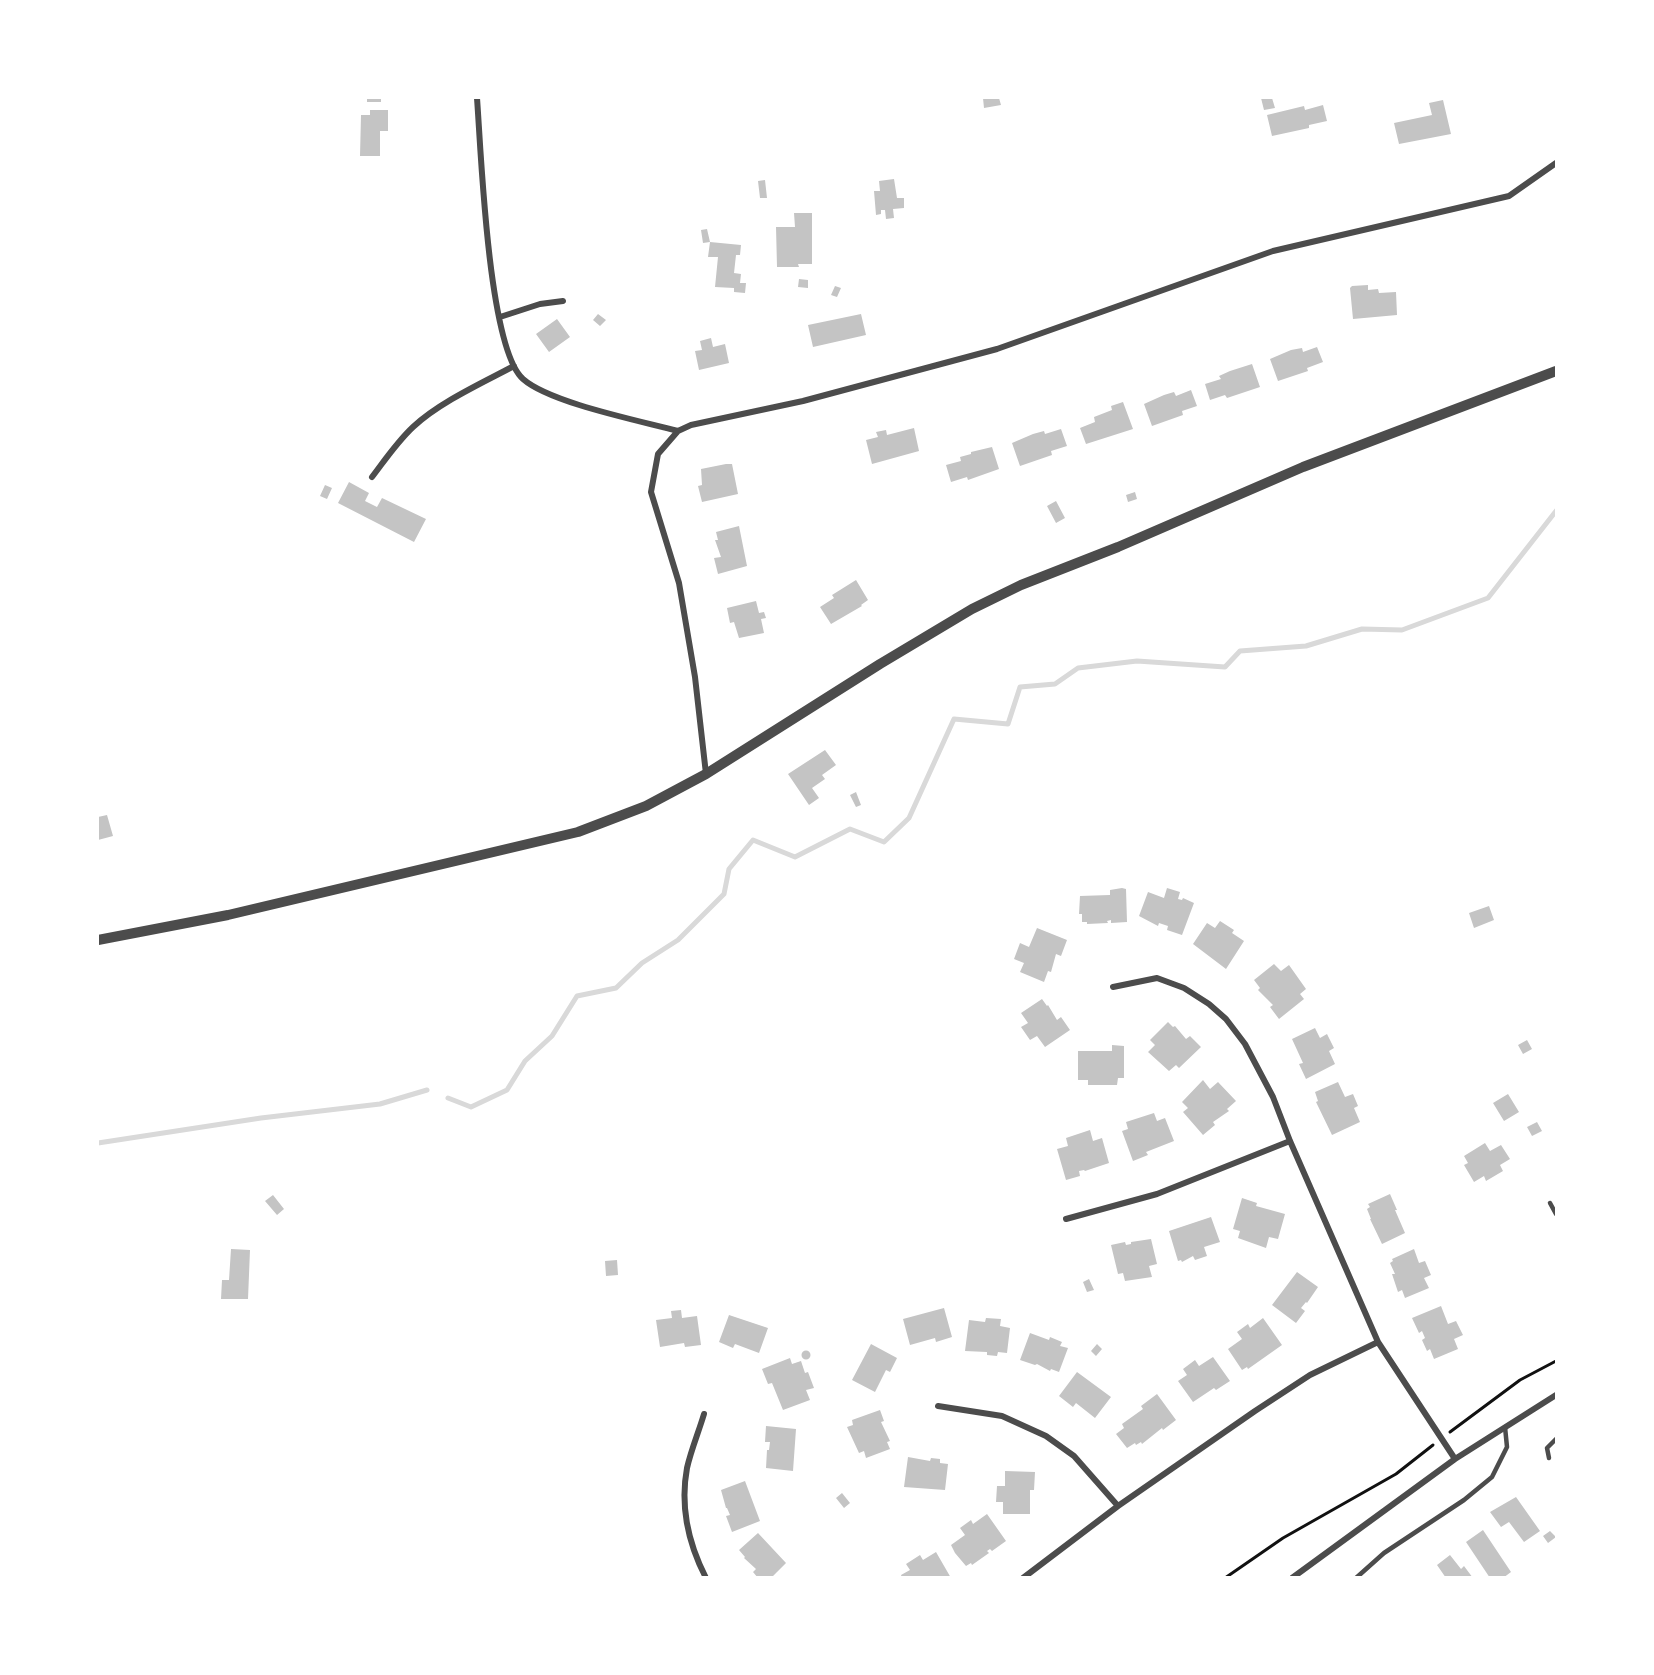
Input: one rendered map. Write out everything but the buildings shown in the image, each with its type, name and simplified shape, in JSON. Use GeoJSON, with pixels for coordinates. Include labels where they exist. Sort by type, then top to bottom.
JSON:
{"type":"FeatureCollection","features":[{"type":"Feature","properties":{"kind":"street"},"geometry":{"type":"LineString","coordinates":[[477,98],[484,214],[506,349],[514,366],[522,378],[538,390],[585,406],[678,431]]}},
{"type":"Feature","properties":{"kind":"street"},"geometry":{"type":"LineString","coordinates":[[706,774],[695,677],[679,583],[651,492],[658,454],[678,431],[692,425],[803,401],[997,349],[1273,251],[1509,196],[1557,163]]}},
{"type":"Feature","properties":{"kind":"street"},"geometry":{"type":"LineString","coordinates":[[500,317],[540,304],[562,301]]}},
{"type":"Feature","properties":{"kind":"street"},"geometry":{"type":"LineString","coordinates":[[372,477],[401,439],[432,411],[514,366]]}},
{"type":"Feature","properties":{"kind":"street"},"geometry":{"type":"LineString","coordinates":[[98,940],[239,912],[578,832],[646,806],[706,774],[880,664],[972,609],[1001,595],[1303,467],[1557,370]]}},
{"type":"Feature","properties":{"kind":"street"},"geometry":{"type":"LineString","coordinates":[[1113,987],[1157,978],[1184,988],[1209,1004],[1226,1019],[1245,1044],[1273,1097],[1290,1142],[1378,1342],[1455,1459]]}},
{"type":"Feature","properties":{"kind":"street"},"geometry":{"type":"LineString","coordinates":[[1066,1219],[1157,1194],[1290,1142]]}},
{"type":"Feature","properties":{"kind":"street"},"geometry":{"type":"LineString","coordinates":[[1023,1578],[1118,1506],[1310,1375],[1378,1342]]}},
{"type":"Feature","properties":{"kind":"street"},"geometry":{"type":"LineString","coordinates":[[1292,1578],[1455,1459],[1557,1395]]}},
{"type":"Feature","properties":{"kind":"street"},"geometry":{"type":"LineString","coordinates":[[938,1406],[1002,1416],[1046,1436],[1074,1456],[1118,1506]]}},
{"type":"Feature","properties":{"kind":"street"},"geometry":{"type":"LineString","coordinates":[[704,1414],[687,1468],[684,1497],[691,1544],[706,1578]]}},
{"type":"Feature","properties":{"kind":"lane"},"geometry":{"type":"LineString","coordinates":[[1550,1203],[1557,1214]]}},
{"type":"Feature","properties":{"kind":"lane"},"geometry":{"type":"LineString","coordinates":[[1356,1578],[1384,1552],[1464,1500],[1492,1477],[1507,1447],[1505,1427]]}},
{"type":"Feature","properties":{"kind":"lane"},"geometry":{"type":"LineString","coordinates":[[1549,1458],[1547,1448],[1557,1439]]}},
{"type":"Feature","properties":{"kind":"path"},"geometry":{"type":"LineString","coordinates":[[1225,1578],[1283,1538],[1395,1474],[1520,1380],[1557,1361]]}},
{"type":"Feature","properties":{"kind":"waterway"},"geometry":{"type":"LineString","coordinates":[[448,1098],[471,1107],[507,1090],[525,1061],[552,1036],[577,996],[616,988],[642,963],[678,940],[724,894],[729,869],[753,840],[795,857],[850,829],[884,842],[909,818],[954,719],[1008,724],[1020,687],[1055,684],[1078,668],[1137,661],[1225,667],[1240,651],[1306,646],[1362,629],[1402,630],[1488,598],[1556,511]]}},
{"type":"Feature","properties":{"kind":"waterway"},"geometry":{"type":"LineString","coordinates":[[98,1143],[261,1118],[380,1104],[427,1090]]}}]}
